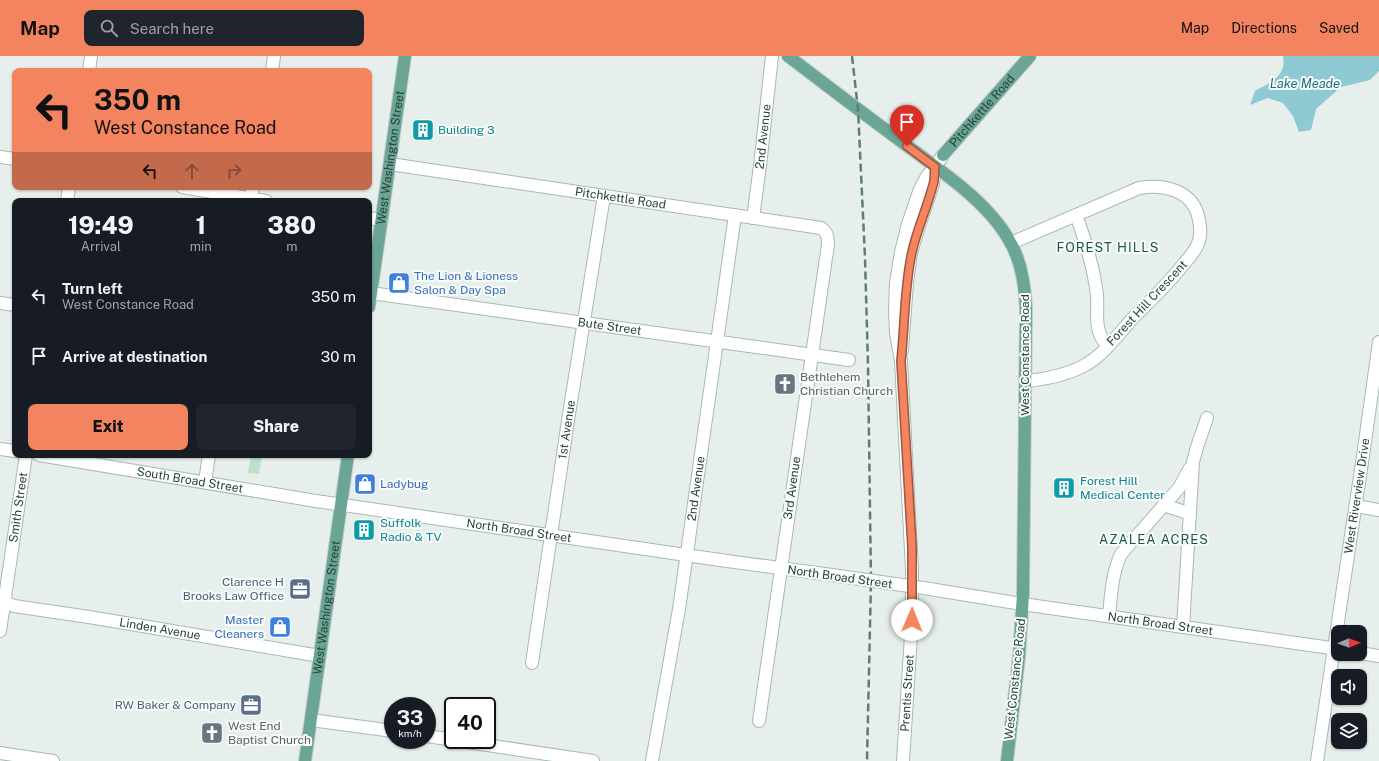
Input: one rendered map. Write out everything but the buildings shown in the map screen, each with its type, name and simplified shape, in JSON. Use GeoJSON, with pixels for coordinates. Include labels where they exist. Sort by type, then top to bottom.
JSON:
{"type":"FeatureCollection","features":[{"type":"Feature","properties":{"kind":"main road","name":"West Washington Street"},"geometry":{"type":"LineString","coordinates":[[372,285],[405,56]]}},
{"type":"Feature","properties":{"kind":"main road","name":"West Constance Road"},"geometry":{"type":"LineString","coordinates":[[788,56],[982,204],[994,218],[1011,243],[1022,273],[1025,291],[1026,382],[1022,604],[1019,657],[1007,761]]}},
{"type":"Feature","properties":{"kind":"main road","name":"Pitchkettle Road"},"geometry":{"type":"LineString","coordinates":[[943,155],[1030,56]]}},
{"type":"Feature","properties":{"kind":"main road","name":"West Washington Street"},"geometry":{"type":"LineString","coordinates":[[305,761],[348,458]]}},
{"type":"Feature","properties":{"kind":"street"},"geometry":{"type":"LineString","coordinates":[[89,68],[91,56]]}},
{"type":"Feature","properties":{"kind":"street"},"geometry":{"type":"LineString","coordinates":[[272,68],[274,56]]}},
{"type":"Feature","properties":{"kind":"street","name":"2nd Avenue"},"geometry":{"type":"LineString","coordinates":[[753,218],[772,56]]}},
{"type":"Feature","properties":{"kind":"street","name":"Pitchkettle Road"},"geometry":{"type":"LineString","coordinates":[[935,167],[943,155]]}},
{"type":"Feature","properties":{"kind":"street"},"geometry":{"type":"LineString","coordinates":[[0,157],[12,159]]}},
{"type":"Feature","properties":{"kind":"street","name":"Pitchkettle Road"},"geometry":{"type":"LineString","coordinates":[[390,164],[821,228],[828,235],[826,256]]}},
{"type":"Feature","properties":{"kind":"street","name":"Prentis Street"},"geometry":{"type":"LineString","coordinates":[[903,761],[912,620],[912,570],[901,361],[895,324],[895,297],[898,267],[904,238],[926,176],[935,167]]}},
{"type":"Feature","properties":{"kind":"street","name":"Forest Hill Crescent"},"geometry":{"type":"LineString","coordinates":[[1011,243],[1140,188],[1150,186],[1166,188],[1182,193],[1190,201],[1198,216],[1200,227],[1200,237],[1192,254],[1168,284],[1098,356],[1071,371],[1049,378],[1026,382]]}},
{"type":"Feature","properties":{"kind":"street"},"geometry":{"type":"LineString","coordinates":[[205,190],[251,196]]}},
{"type":"Feature","properties":{"kind":"street","name":"1st Avenue"},"geometry":{"type":"LineString","coordinates":[[532,663],[604,196]]}},
{"type":"Feature","properties":{"kind":"street","name":"2nd Avenue"},"geometry":{"type":"LineString","coordinates":[[652,761],[680,609],[735,215]]}},
{"type":"Feature","properties":{"kind":"street"},"geometry":{"type":"LineString","coordinates":[[1076,215],[1088,248],[1094,276],[1100,337],[1108,346]]}},
{"type":"Feature","properties":{"kind":"street"},"geometry":{"type":"LineString","coordinates":[[372,218],[382,220]]}},
{"type":"Feature","properties":{"kind":"street","name":"3rd Avenue"},"geometry":{"type":"LineString","coordinates":[[758,721],[826,256]]}},
{"type":"Feature","properties":{"kind":"street","name":"Bute Street"},"geometry":{"type":"LineString","coordinates":[[372,292],[849,360]]}},
{"type":"Feature","properties":{"kind":"street"},"geometry":{"type":"LineString","coordinates":[[0,303],[12,305]]}},
{"type":"Feature","properties":{"kind":"street","name":"West Riverview Drive"},"geometry":{"type":"LineString","coordinates":[[1339,625],[1378,365],[1379,342]]}},
{"type":"Feature","properties":{"kind":"street"},"geometry":{"type":"LineString","coordinates":[[1109,616],[1113,576],[1116,564],[1121,554],[1179,488],[1193,462],[1207,418]]}},
{"type":"Feature","properties":{"kind":"street"},"geometry":{"type":"LineString","coordinates":[[0,449],[12,451]]}},
{"type":"Feature","properties":{"kind":"street","name":"Smith Street"},"geometry":{"type":"LineString","coordinates":[[1,623],[2,601],[26,458]]}},
{"type":"Feature","properties":{"kind":"street","name":"South Broad Street"},"geometry":{"type":"LineString","coordinates":[[57,458],[342,504]]}},
{"type":"Feature","properties":{"kind":"street"},"geometry":{"type":"LineString","coordinates":[[205,482],[209,458]]}},
{"type":"Feature","properties":{"kind":"street"},"geometry":{"type":"LineString","coordinates":[[1183,627],[1193,462]]}},
{"type":"Feature","properties":{"kind":"street","name":"North Broad Street"},"geometry":{"type":"LineString","coordinates":[[342,504],[1331,648]]}},
{"type":"Feature","properties":{"kind":"street"},"geometry":{"type":"LineString","coordinates":[[1163,506],[1185,512],[1190,515]]}},
{"type":"Feature","properties":{"kind":"street"},"geometry":{"type":"LineString","coordinates":[[1356,506],[1379,510]]}},
{"type":"Feature","properties":{"kind":"street","name":"Linden Avenue"},"geometry":{"type":"LineString","coordinates":[[2,601],[14,606],[89,617],[320,656]]}},
{"type":"Feature","properties":{"kind":"street"},"geometry":{"type":"LineString","coordinates":[[1367,654],[1379,656]]}},
{"type":"Feature","properties":{"kind":"street","name":"West Riverview Drive"},"geometry":{"type":"LineString","coordinates":[[1317,761],[1334,661]]}},
{"type":"Feature","properties":{"kind":"street"},"geometry":{"type":"LineString","coordinates":[[310,720],[384,730]]}},
{"type":"Feature","properties":{"kind":"street"},"geometry":{"type":"LineString","coordinates":[[436,737],[592,761]]}},
{"type":"Feature","properties":{"kind":"street"},"geometry":{"type":"LineString","coordinates":[[0,753],[54,761]]}},
{"type":"Feature","properties":{"kind":"green space"},"geometry":{"type":"Polygon","coordinates":[[[250,458],[262,458],[259,474],[248,473],[250,458]]]}},
{"type":"Feature","properties":{"kind":"water","name":"Lake Meade"},"geometry":{"type":"Polygon","coordinates":[[[1283,56],[1379,56],[1379,71],[1370,80],[1341,87],[1316,109],[1311,130],[1299,132],[1293,116],[1283,103],[1268,98],[1250,105],[1255,91],[1272,82],[1280,74],[1284,63],[1283,56]]]}},
{"type":"Feature","properties":{"kind":"railway"},"geometry":{"type":"LineString","coordinates":[[852,56],[858,109],[868,365],[871,581],[867,761]]}},
{"type":"Feature","properties":{"kind":"place","name":"Building 3"},"geometry":{"type":"Point","coordinates":[423,130]}},
{"type":"Feature","properties":{"kind":"place","name":"The Lion & Lioness Salon & Day Spa"},"geometry":{"type":"Point","coordinates":[399,283]}},
{"type":"Feature","properties":{"kind":"place","name":"Bethlehem Christian Church"},"geometry":{"type":"Point","coordinates":[785,384]}},
{"type":"Feature","properties":{"kind":"place","name":"Ladybug"},"geometry":{"type":"Point","coordinates":[365,484]}},
{"type":"Feature","properties":{"kind":"place","name":"Forest Hill Medical Center"},"geometry":{"type":"Point","coordinates":[1064,488]}},
{"type":"Feature","properties":{"kind":"place","name":"Suffolk Radio & TV"},"geometry":{"type":"Point","coordinates":[364,530]}},
{"type":"Feature","properties":{"kind":"place","name":"Clarence H Brooks Law Office"},"geometry":{"type":"Point","coordinates":[300,589]}},
{"type":"Feature","properties":{"kind":"place","name":"Master Cleaners"},"geometry":{"type":"Point","coordinates":[280,627]}},
{"type":"Feature","properties":{"kind":"place","name":"RW Baker & Company"},"geometry":{"type":"Point","coordinates":[251,705]}},
{"type":"Feature","properties":{"kind":"place","name":"West End Baptist Church"},"geometry":{"type":"Point","coordinates":[212,733]}},
{"type":"Feature","properties":{"kind":"district","name":"FOREST HILLS"},"geometry":{"type":"Point","coordinates":[1108,247]}},
{"type":"Feature","properties":{"kind":"district","name":"AZALEA ACRES"},"geometry":{"type":"Point","coordinates":[1154,539]}},
{"type":"Feature","properties":{"kind":"route"},"geometry":{"type":"LineString","coordinates":[[907,146],[935,167],[933,184],[911,253],[905,298],[904,333],[901,361],[912,546],[912,620]]}}]}
